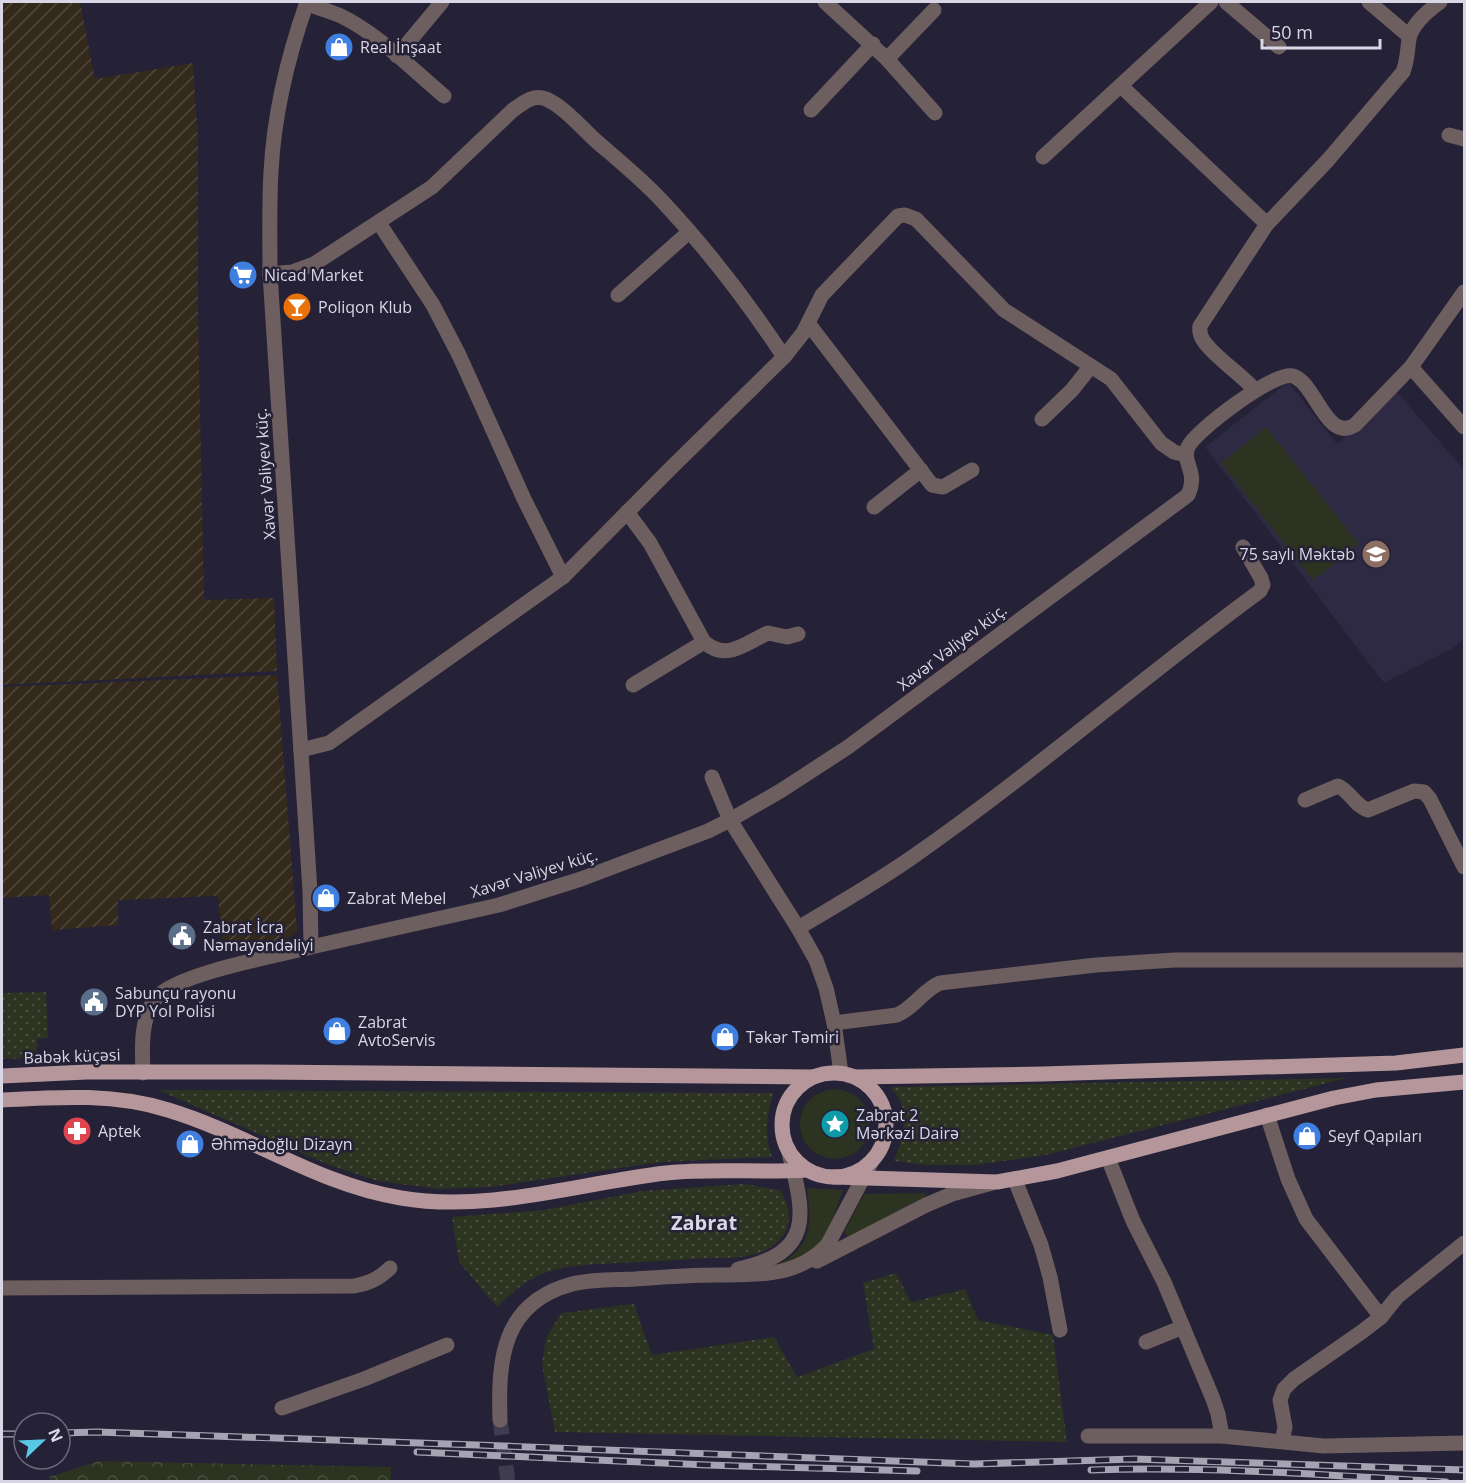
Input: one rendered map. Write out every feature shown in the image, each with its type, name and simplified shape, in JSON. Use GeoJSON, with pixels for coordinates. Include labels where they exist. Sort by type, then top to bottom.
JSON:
{"type":"FeatureCollection","features":[{"type":"Feature","properties":{"kind":"main road"},"geometry":{"type":"LineString","coordinates":[[788,1149],[783,1136],[782,1121],[791,1095],[801,1084],[827,1073],[848,1075],[1043,1074],[1396,1063],[1464,1055]]}},
{"type":"Feature","properties":{"kind":"main road","name":"Babək küçəsi"},"geometry":{"type":"LineString","coordinates":[[2,1076],[87,1072],[813,1077]]}},
{"type":"Feature","properties":{"kind":"main road"},"geometry":{"type":"LineString","coordinates":[[834,1177],[855,1173],[873,1161],[886,1136],[884,1107],[877,1095],[867,1084],[848,1075]]}},
{"type":"Feature","properties":{"kind":"main road"},"geometry":{"type":"LineString","coordinates":[[2,1100],[60,1097],[141,1102],[196,1119],[342,1184],[368,1193],[437,1202],[470,1202],[674,1173],[800,1170],[820,1175],[862,1179],[997,1182],[1015,1180],[1376,1089],[1464,1082]]}},
{"type":"Feature","properties":{"kind":"street"},"geometry":{"type":"LineString","coordinates":[[307,2],[341,16],[358,26],[444,96]]}},
{"type":"Feature","properties":{"kind":"street","name":"Xavər Vəliyev küç."},"geometry":{"type":"LineString","coordinates":[[307,2],[289,62],[275,130],[271,171],[270,274],[310,891],[311,947]]}},
{"type":"Feature","properties":{"kind":"street"},"geometry":{"type":"LineString","coordinates":[[397,56],[442,2]]}},
{"type":"Feature","properties":{"kind":"street"},"geometry":{"type":"LineString","coordinates":[[825,2],[873,44],[935,113]]}},
{"type":"Feature","properties":{"kind":"street"},"geometry":{"type":"LineString","coordinates":[[1043,157],[1211,2]]}},
{"type":"Feature","properties":{"kind":"street"},"geometry":{"type":"LineString","coordinates":[[1226,2],[1279,47]]}},
{"type":"Feature","properties":{"kind":"street"},"geometry":{"type":"LineString","coordinates":[[1369,2],[1409,36]]}},
{"type":"Feature","properties":{"kind":"street"},"geometry":{"type":"LineString","coordinates":[[1255,390],[1203,341],[1199,333],[1204,318],[1267,224],[1328,160],[1403,72],[1408,59],[1409,36],[1428,10],[1440,2]]}},
{"type":"Feature","properties":{"kind":"street"},"geometry":{"type":"LineString","coordinates":[[887,59],[934,10]]}},
{"type":"Feature","properties":{"kind":"street"},"geometry":{"type":"LineString","coordinates":[[811,110],[873,44]]}},
{"type":"Feature","properties":{"kind":"street"},"geometry":{"type":"LineString","coordinates":[[1120,86],[1267,224]]}},
{"type":"Feature","properties":{"kind":"street"},"geometry":{"type":"LineString","coordinates":[[270,274],[292,272],[314,264],[379,223],[432,188],[513,110],[527,100],[546,99],[565,112],[662,200],[764,327],[784,357]]}},
{"type":"Feature","properties":{"kind":"street"},"geometry":{"type":"LineString","coordinates":[[1449,135],[1464,139]]}},
{"type":"Feature","properties":{"kind":"street"},"geometry":{"type":"LineString","coordinates":[[301,750],[329,743],[563,577],[784,357],[803,333],[822,295],[898,216],[905,215],[916,219],[1004,310],[1111,379],[1161,443],[1174,452],[1186,455],[1189,444],[1200,432],[1255,390],[1284,375],[1297,377],[1308,388],[1332,424],[1347,430],[1355,425],[1411,367],[1464,292]]}},
{"type":"Feature","properties":{"kind":"street"},"geometry":{"type":"LineString","coordinates":[[379,223],[433,305],[459,355],[524,499],[563,577]]}},
{"type":"Feature","properties":{"kind":"street"},"geometry":{"type":"LineString","coordinates":[[618,295],[689,232]]}},
{"type":"Feature","properties":{"kind":"street"},"geometry":{"type":"LineString","coordinates":[[808,323],[933,484],[943,487],[972,470]]}},
{"type":"Feature","properties":{"kind":"street"},"geometry":{"type":"LineString","coordinates":[[1042,419],[1072,390],[1091,366]]}},
{"type":"Feature","properties":{"kind":"street"},"geometry":{"type":"LineString","coordinates":[[1411,367],[1464,427]]}},
{"type":"Feature","properties":{"kind":"street","name":"Xavər Vəliyev küç."},"geometry":{"type":"LineString","coordinates":[[143,1073],[144,1033],[148,1012],[157,997],[174,985],[197,975],[311,947],[499,906],[581,879],[708,831],[782,790],[848,747],[1188,495],[1192,486],[1192,474],[1186,455]]}},
{"type":"Feature","properties":{"kind":"street"},"geometry":{"type":"LineString","coordinates":[[874,507],[921,470]]}},
{"type":"Feature","properties":{"kind":"street"},"geometry":{"type":"LineString","coordinates":[[627,512],[650,543],[704,642],[711,648],[724,652],[744,646],[768,633],[787,637],[798,634]]}},
{"type":"Feature","properties":{"kind":"street"},"geometry":{"type":"LineString","coordinates":[[798,928],[914,856],[1009,785],[1178,651],[1260,591],[1263,585],[1261,578],[1243,548]]}},
{"type":"Feature","properties":{"kind":"street"},"geometry":{"type":"LineString","coordinates":[[633,685],[704,642]]}},
{"type":"Feature","properties":{"kind":"street"},"geometry":{"type":"LineString","coordinates":[[712,777],[730,820],[816,960],[826,988],[848,1075]]}},
{"type":"Feature","properties":{"kind":"street"},"geometry":{"type":"LineString","coordinates":[[1305,800],[1338,786],[1346,789],[1361,808],[1368,810],[1414,791],[1424,792],[1464,867]]}},
{"type":"Feature","properties":{"kind":"street"},"geometry":{"type":"LineString","coordinates":[[834,1023],[897,1015],[906,1011],[930,988],[940,983],[1096,965],[1214,960],[1464,960]]}},
{"type":"Feature","properties":{"kind":"street"},"geometry":{"type":"LineString","coordinates":[[1267,1115],[1288,1179],[1306,1219],[1381,1317]]}},
{"type":"Feature","properties":{"kind":"street"},"geometry":{"type":"LineString","coordinates":[[708,1275],[752,1266],[772,1258],[794,1240],[798,1231],[800,1212],[800,1170],[788,1149]]}},
{"type":"Feature","properties":{"kind":"street"},"geometry":{"type":"LineString","coordinates":[[1108,1158],[1132,1221],[1183,1327],[1213,1399],[1222,1436]]}},
{"type":"Feature","properties":{"kind":"street"},"geometry":{"type":"LineString","coordinates":[[803,1265],[828,1244],[873,1161]]}},
{"type":"Feature","properties":{"kind":"street"},"geometry":{"type":"LineString","coordinates":[[1015,1180],[1041,1245],[1060,1329]]}},
{"type":"Feature","properties":{"kind":"street"},"geometry":{"type":"LineString","coordinates":[[500,1420],[501,1360],[508,1336],[521,1315],[533,1303],[549,1293],[594,1280],[753,1275],[803,1265],[831,1254],[926,1205],[952,1194],[997,1182]]}},
{"type":"Feature","properties":{"kind":"street"},"geometry":{"type":"LineString","coordinates":[[1282,1441],[1285,1427],[1280,1400],[1284,1389],[1294,1379],[1381,1317],[1397,1297],[1464,1243]]}},
{"type":"Feature","properties":{"kind":"street"},"geometry":{"type":"LineString","coordinates":[[2,1288],[354,1286],[380,1278],[390,1268]]}},
{"type":"Feature","properties":{"kind":"street"},"geometry":{"type":"LineString","coordinates":[[1146,1342],[1183,1327]]}},
{"type":"Feature","properties":{"kind":"street"},"geometry":{"type":"LineString","coordinates":[[282,1408],[364,1380],[447,1345]]}},
{"type":"Feature","properties":{"kind":"street"},"geometry":{"type":"LineString","coordinates":[[1088,1436],[1222,1436],[1324,1446],[1464,1443]]}},
{"type":"Feature","properties":{"kind":"shaded area"},"geometry":{"type":"Polygon","coordinates":[[[2,2],[80,2],[95,79],[193,63],[198,142],[198,316],[204,600],[274,598],[277,671],[2,685],[2,2]]]}},
{"type":"Feature","properties":{"kind":"shaded area","name":"75 saylı Məktəb"},"geometry":{"type":"Polygon","coordinates":[[[1288,382],[1337,444],[1397,392],[1464,470],[1464,639],[1453,648],[1384,683],[1205,447],[1288,382]]]}},
{"type":"Feature","properties":{"kind":"shaded area"},"geometry":{"type":"Polygon","coordinates":[[[277,675],[297,931],[280,945],[223,950],[218,896],[118,900],[118,925],[52,930],[49,895],[2,898],[2,687],[277,675]]]}},
{"type":"Feature","properties":{"kind":"green space"},"geometry":{"type":"Polygon","coordinates":[[[1266,427],[1359,544],[1313,580],[1221,463],[1266,427]]]}},
{"type":"Feature","properties":{"kind":"green space"},"geometry":{"type":"Polygon","coordinates":[[[46,992],[48,1038],[38,1039],[36,1058],[2,1059],[2,993],[46,992]]]}},
{"type":"Feature","properties":{"kind":"green space"},"geometry":{"type":"Polygon","coordinates":[[[1347,1078],[1046,1155],[974,1165],[926,1165],[894,1161],[903,1132],[904,1117],[901,1103],[891,1087],[1347,1078]]]}},
{"type":"Feature","properties":{"kind":"green space","name":"Zabrat 2 Mərkəzi Dairə"},"geometry":{"type":"Polygon","coordinates":[[[835,1089],[848,1092],[860,1099],[867,1111],[870,1124],[867,1137],[860,1149],[848,1156],[835,1159],[822,1156],[810,1149],[803,1137],[800,1124],[803,1111],[810,1099],[822,1092],[835,1089]]]}},
{"type":"Feature","properties":{"kind":"green space"},"geometry":{"type":"Polygon","coordinates":[[[158,1090],[773,1093],[767,1125],[772,1157],[661,1162],[491,1187],[438,1189],[378,1181],[329,1165],[158,1090]]]}},
{"type":"Feature","properties":{"kind":"green space"},"geometry":{"type":"Polygon","coordinates":[[[744,1184],[780,1190],[788,1210],[787,1229],[782,1237],[767,1250],[756,1254],[733,1258],[563,1268],[531,1279],[497,1307],[459,1262],[452,1217],[544,1210],[642,1191],[744,1184]]]}},
{"type":"Feature","properties":{"kind":"green space"},"geometry":{"type":"Polygon","coordinates":[[[807,1188],[843,1190],[828,1231],[822,1240],[814,1248],[792,1261],[775,1267],[797,1251],[807,1234],[809,1214],[807,1188]]]}},
{"type":"Feature","properties":{"kind":"green space"},"geometry":{"type":"Polygon","coordinates":[[[926,1193],[925,1197],[848,1237],[844,1232],[864,1194],[926,1193]]]}},
{"type":"Feature","properties":{"kind":"green space"},"geometry":{"type":"Polygon","coordinates":[[[896,1273],[911,1302],[965,1289],[978,1320],[1053,1335],[1067,1442],[555,1432],[542,1364],[546,1338],[561,1313],[634,1304],[652,1355],[774,1337],[797,1377],[874,1349],[863,1283],[896,1273]]]}},
{"type":"Feature","properties":{"kind":"green space"},"geometry":{"type":"Polygon","coordinates":[[[99,1461],[391,1467],[391,1481],[52,1482],[49,1477],[99,1461]]]}},
{"type":"Feature","properties":{"kind":"tunnel"},"geometry":{"type":"LineString","coordinates":[[500,1420],[508,1482]]}},
{"type":"Feature","properties":{"kind":"railway"},"geometry":{"type":"LineString","coordinates":[[72,1433],[974,1464],[1134,1459],[1464,1470]]}},
{"type":"Feature","properties":{"kind":"railway"},"geometry":{"type":"LineString","coordinates":[[2,1434],[12,1434]]}},
{"type":"Feature","properties":{"kind":"railway"},"geometry":{"type":"LineString","coordinates":[[417,1452],[707,1465],[917,1471]]}},
{"type":"Feature","properties":{"kind":"railway"},"geometry":{"type":"LineString","coordinates":[[1091,1470],[1224,1470],[1446,1482]]}},
{"type":"Feature","properties":{"kind":"place","name":"Real İnşaat"},"geometry":{"type":"Point","coordinates":[339,47]}},
{"type":"Feature","properties":{"kind":"place","name":"Nicad Market"},"geometry":{"type":"Point","coordinates":[243,275]}},
{"type":"Feature","properties":{"kind":"place","name":"Poliqon Klub"},"geometry":{"type":"Point","coordinates":[297,307]}},
{"type":"Feature","properties":{"kind":"place","name":"75 saylı Məktəb"},"geometry":{"type":"Point","coordinates":[1376,554]}},
{"type":"Feature","properties":{"kind":"place","name":"Zabrat Mebel"},"geometry":{"type":"Point","coordinates":[326,898]}},
{"type":"Feature","properties":{"kind":"place","name":"Zabrat İcra Nəmayəndəliyi"},"geometry":{"type":"Point","coordinates":[182,936]}},
{"type":"Feature","properties":{"kind":"place","name":"Sabunçu rayonu DYP Yol Polisi"},"geometry":{"type":"Point","coordinates":[94,1002]}},
{"type":"Feature","properties":{"kind":"place","name":"Zabrat AvtoServis"},"geometry":{"type":"Point","coordinates":[337,1031]}},
{"type":"Feature","properties":{"kind":"place","name":"Təkər Təmiri"},"geometry":{"type":"Point","coordinates":[725,1037]}},
{"type":"Feature","properties":{"kind":"place","name":"Zabrat 2 Mərkəzi Dairə"},"geometry":{"type":"Point","coordinates":[835,1124]}},
{"type":"Feature","properties":{"kind":"place","name":"Aptek"},"geometry":{"type":"Point","coordinates":[77,1131]}},
{"type":"Feature","properties":{"kind":"place","name":"Seyf Qapıları"},"geometry":{"type":"Point","coordinates":[1307,1136]}},
{"type":"Feature","properties":{"kind":"place","name":"Əhmədoğlu Dizayn"},"geometry":{"type":"Point","coordinates":[190,1144]}},
{"type":"Feature","properties":{"kind":"district","name":"Zabrat"},"geometry":{"type":"Point","coordinates":[704,1222]}}]}
